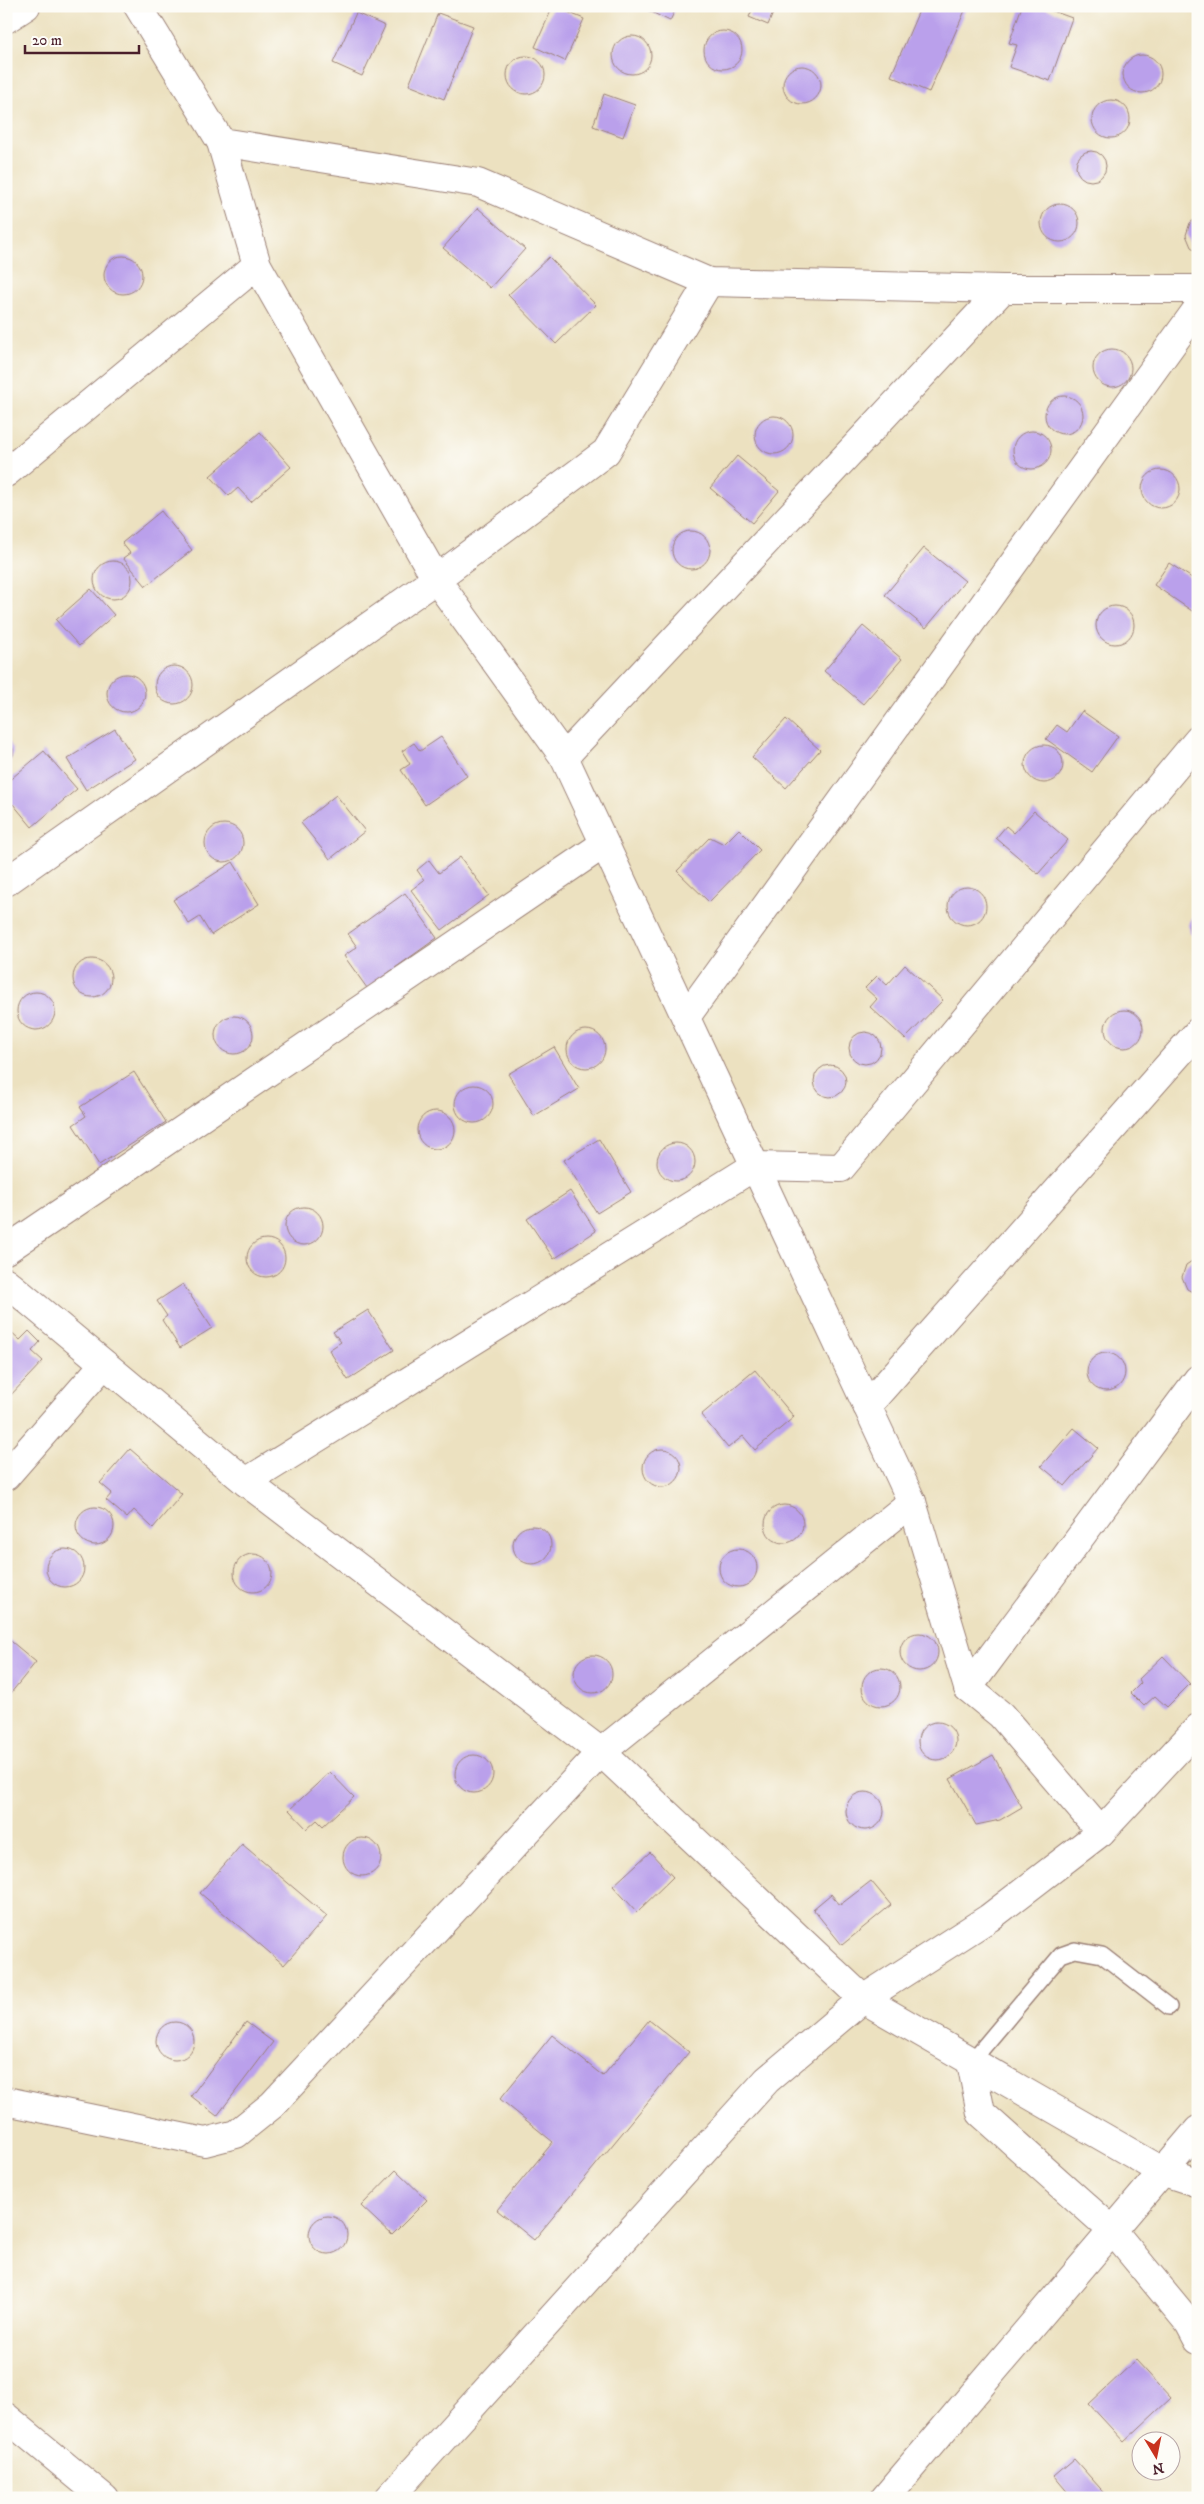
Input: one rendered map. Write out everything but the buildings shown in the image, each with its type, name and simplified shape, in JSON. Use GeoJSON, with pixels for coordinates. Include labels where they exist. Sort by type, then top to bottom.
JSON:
{"type":"FeatureCollection","features":[{"type":"Feature","properties":{"kind":"street"},"geometry":{"type":"LineString","coordinates":[[6,19],[26,6]]}},
{"type":"Feature","properties":{"kind":"street"},"geometry":{"type":"LineString","coordinates":[[138,6],[221,142],[257,265],[436,580],[564,757],[912,1502],[968,1688],[1001,1715],[1101,1832]]}},
{"type":"Feature","properties":{"kind":"street"},"geometry":{"type":"LineString","coordinates":[[221,142],[478,183],[710,282],[1003,289],[1198,289]]}},
{"type":"Feature","properties":{"kind":"street"},"geometry":{"type":"LineString","coordinates":[[6,473],[257,265]]}},
{"type":"Feature","properties":{"kind":"street"},"geometry":{"type":"LineString","coordinates":[[6,882],[436,580],[606,452],[710,282]]}},
{"type":"Feature","properties":{"kind":"street"},"geometry":{"type":"LineString","coordinates":[[564,757],[1003,289]]}},
{"type":"Feature","properties":{"kind":"street"},"geometry":{"type":"LineString","coordinates":[[686,1017],[1198,308]]}},
{"type":"Feature","properties":{"kind":"street"},"geometry":{"type":"LineString","coordinates":[[246,1482],[755,1166],[841,1168],[1198,740]]}},
{"type":"Feature","properties":{"kind":"street"},"geometry":{"type":"LineString","coordinates":[[6,1250],[604,844]]}},
{"type":"Feature","properties":{"kind":"street"},"geometry":{"type":"LineString","coordinates":[[867,1406],[1198,1032]]}},
{"type":"Feature","properties":{"kind":"street"},"geometry":{"type":"LineString","coordinates":[[6,1282],[246,1482],[600,1752],[863,1999],[1164,2172],[1198,2183]]}},
{"type":"Feature","properties":{"kind":"street"},"geometry":{"type":"LineString","coordinates":[[6,1476],[104,1364]]}},
{"type":"Feature","properties":{"kind":"street"},"geometry":{"type":"LineString","coordinates":[[968,1688],[1198,1379]]}},
{"type":"Feature","properties":{"kind":"street"},"geometry":{"type":"LineString","coordinates":[[6,2101],[204,2142],[236,2134],[272,2105],[600,1752],[912,1502]]}},
{"type":"Feature","properties":{"kind":"street"},"geometry":{"type":"LineString","coordinates":[[389,2498],[767,2080],[863,1999],[990,1918],[1101,1832],[1198,1728]]}},
{"type":"Feature","properties":{"kind":"street"},"geometry":{"type":"LineString","coordinates":[[971,2062],[981,2114],[1113,2231],[1189,2323],[1198,2340]]}},
{"type":"Feature","properties":{"kind":"street"},"geometry":{"type":"LineString","coordinates":[[885,2498],[1198,2130]]}},
{"type":"Feature","properties":{"kind":"street"},"geometry":{"type":"LineString","coordinates":[[6,2417],[104,2498]]}},
{"type":"Feature","properties":{"kind":"lane"},"geometry":{"type":"LineString","coordinates":[[971,2062],[1061,1955],[1075,1950],[1102,1954],[1169,2007]]}}]}
